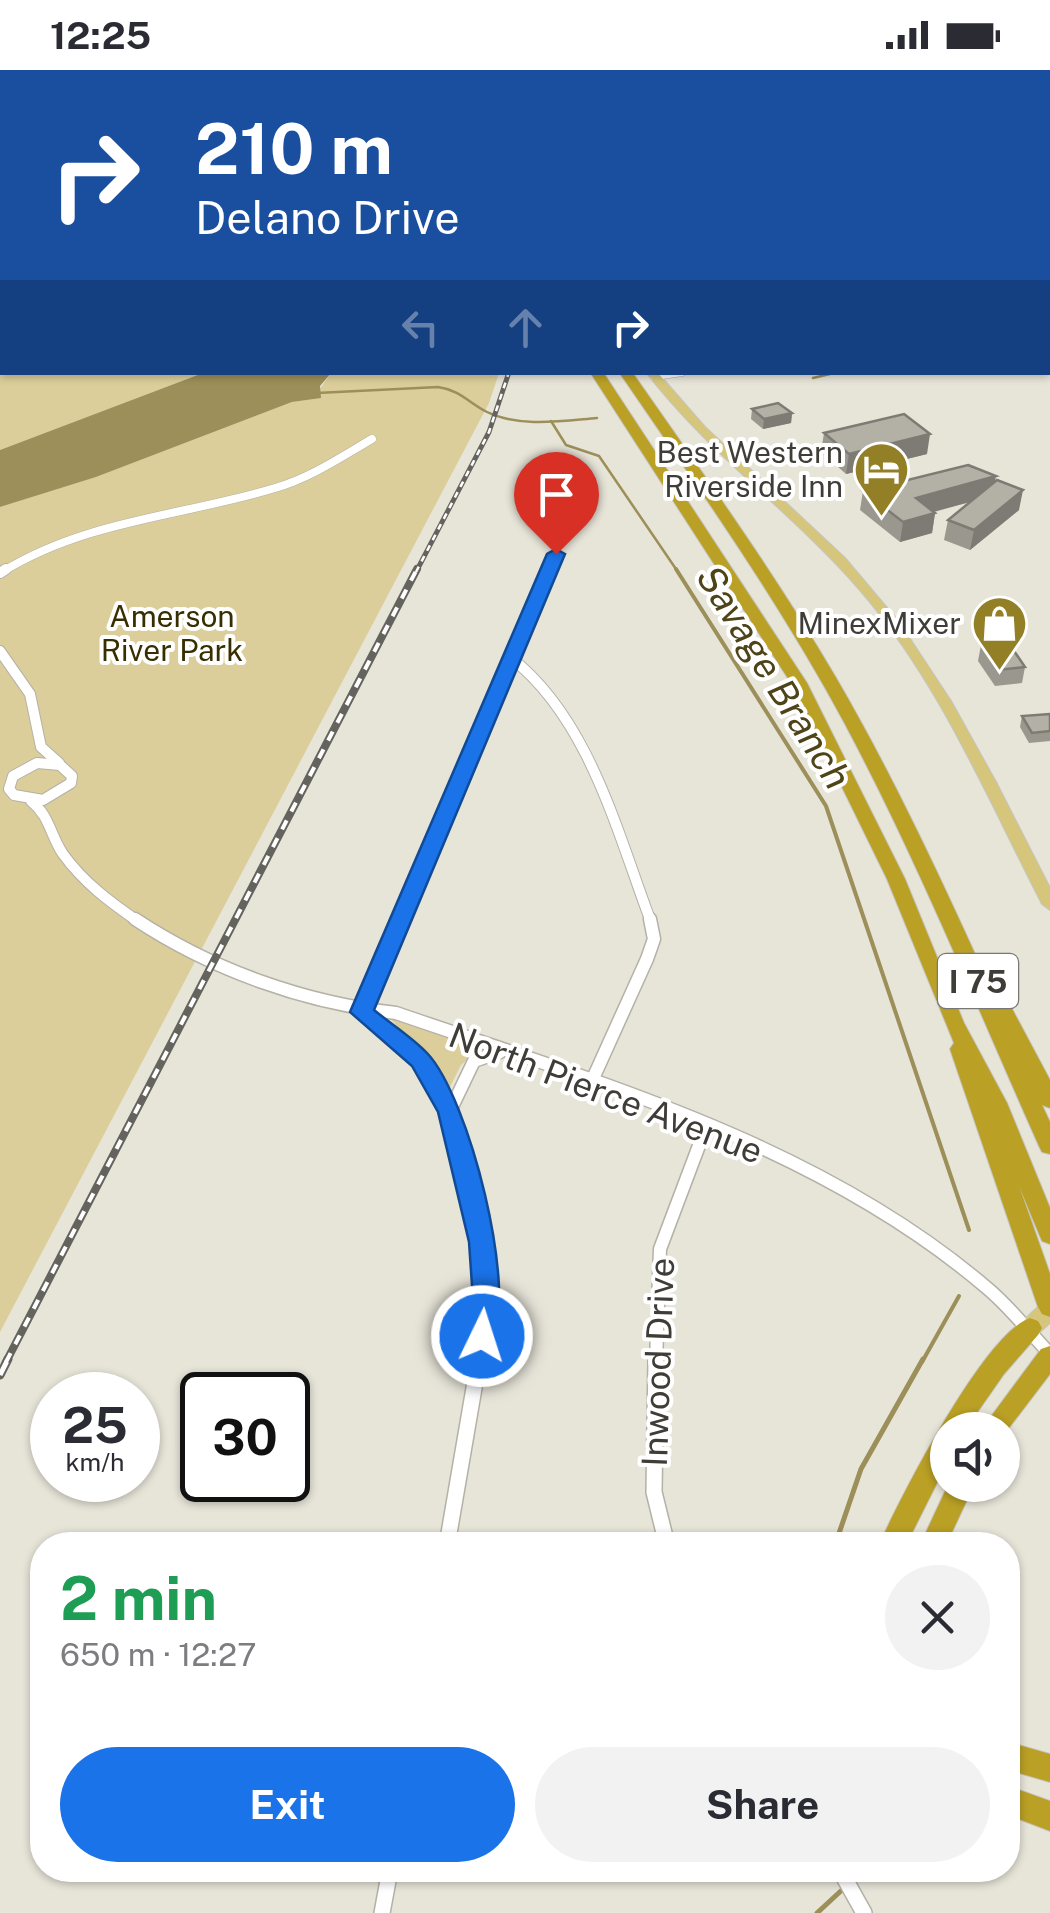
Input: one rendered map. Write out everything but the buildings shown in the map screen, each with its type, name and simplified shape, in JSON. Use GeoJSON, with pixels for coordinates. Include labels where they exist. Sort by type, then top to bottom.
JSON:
{"type":"FeatureCollection","features":[{"type":"Feature","properties":{"kind":"highway","name":"I 75"},"geometry":{"type":"LineString","coordinates":[[598,375],[799,683],[896,879],[954,1023],[996,1103],[1050,1235]]}},
{"type":"Feature","properties":{"kind":"highway","name":"I 75"},"geometry":{"type":"LineString","coordinates":[[627,375],[817,660],[854,724],[958,932],[1050,1146]]}},
{"type":"Feature","properties":{"kind":"highway"},"geometry":{"type":"LineString","coordinates":[[958,932],[1050,1100]]}},
{"type":"Feature","properties":{"kind":"highway"},"geometry":{"type":"LineString","coordinates":[[954,1023],[969,1085],[1050,1308]]}},
{"type":"Feature","properties":{"kind":"highway"},"geometry":{"type":"LineString","coordinates":[[963,1412],[995,1367],[1030,1328]]}},
{"type":"Feature","properties":{"kind":"highway"},"geometry":{"type":"LineString","coordinates":[[1007,1412],[1050,1355]]}},
{"type":"Feature","properties":{"kind":"highway"},"geometry":{"type":"LineString","coordinates":[[899,1532],[930,1470]]}},
{"type":"Feature","properties":{"kind":"highway"},"geometry":{"type":"LineString","coordinates":[[940,1532],[953,1502]]}},
{"type":"Feature","properties":{"kind":"highway"},"geometry":{"type":"LineString","coordinates":[[1020,1759],[1050,1768]]}},
{"type":"Feature","properties":{"kind":"highway"},"geometry":{"type":"LineString","coordinates":[[1020,1805],[1050,1816]]}},
{"type":"Feature","properties":{"kind":"main road"},"geometry":{"type":"LineString","coordinates":[[654,375],[690,420],[827,545],[902,634],[954,719],[1050,904]]}},
{"type":"Feature","properties":{"kind":"main road"},"geometry":{"type":"LineString","coordinates":[[1030,1328],[1050,1308]]}},
{"type":"Feature","properties":{"kind":"street"},"geometry":{"type":"LineString","coordinates":[[0,573],[40,552],[154,514],[279,488],[372,439]]}},
{"type":"Feature","properties":{"kind":"street"},"geometry":{"type":"LineString","coordinates":[[449,1532],[486,1300],[482,1242],[450,1112],[420,1060],[361,1012],[556,554]]}},
{"type":"Feature","properties":{"kind":"street"},"geometry":{"type":"LineString","coordinates":[[0,651],[30,694],[42,746],[72,776],[50,815]]}},
{"type":"Feature","properties":{"kind":"street"},"geometry":{"type":"LineString","coordinates":[[510,656],[524,664],[566,722],[651,922],[654,939],[590,1083]]}},
{"type":"Feature","properties":{"kind":"street"},"geometry":{"type":"LineString","coordinates":[[0,781],[26,766],[42,746]]}},
{"type":"Feature","properties":{"kind":"street"},"geometry":{"type":"LineString","coordinates":[[26,766],[60,764]]}},
{"type":"Feature","properties":{"kind":"street"},"geometry":{"type":"LineString","coordinates":[[12,776],[9,789],[14,794]]}},
{"type":"Feature","properties":{"kind":"street"},"geometry":{"type":"LineString","coordinates":[[31,800],[65,791]]}},
{"type":"Feature","properties":{"kind":"street","name":"North Pierce Avenue"},"geometry":{"type":"LineString","coordinates":[[0,792],[31,800],[50,815],[59,847],[78,872],[112,904],[143,924],[224,966],[361,1012],[396,1013],[706,1126],[764,1152],[926,1237],[975,1274],[1030,1328],[1050,1355]]}},
{"type":"Feature","properties":{"kind":"street"},"geometry":{"type":"LineString","coordinates":[[450,1112],[474,1061],[483,1054],[504,1052]]}},
{"type":"Feature","properties":{"kind":"street","name":"Inwood Drive"},"geometry":{"type":"LineString","coordinates":[[664,1532],[654,1492],[652,1456],[660,1248],[706,1126]]}},
{"type":"Feature","properties":{"kind":"street"},"geometry":{"type":"LineString","coordinates":[[382,1913],[388,1882]]}},
{"type":"Feature","properties":{"kind":"street"},"geometry":{"type":"LineString","coordinates":[[847,1882],[864,1913]]}},
{"type":"Feature","properties":{"kind":"green space"},"geometry":{"type":"Polygon","coordinates":[[[0,375],[198,375],[0,450],[0,375]]]}},
{"type":"Feature","properties":{"kind":"green space","name":"Amerson River Park"},"geometry":{"type":"Polygon","coordinates":[[[330,375],[498,375],[489,403],[0,1332],[0,507],[96,477],[292,402],[313,399],[330,375]]]}},
{"type":"Feature","properties":{"kind":"green space"},"geometry":{"type":"Polygon","coordinates":[[[391,1019],[480,1049],[461,1065],[449,1089],[391,1019]]]}},
{"type":"Feature","properties":{"kind":"shaded area"},"geometry":{"type":"Polygon","coordinates":[[[198,375],[329,375],[320,386],[321,398],[292,402],[96,477],[0,507],[0,450],[198,375]]]}},
{"type":"Feature","properties":{"kind":"waterway"},"geometry":{"type":"LineString","coordinates":[[813,378],[826,375]]}},
{"type":"Feature","properties":{"kind":"waterway"},"geometry":{"type":"LineString","coordinates":[[317,393],[438,387],[500,417],[551,421]]}},
{"type":"Feature","properties":{"kind":"waterway"},"geometry":{"type":"LineString","coordinates":[[551,421],[597,418]]}},
{"type":"Feature","properties":{"kind":"waterway","name":"Savage Branch"},"geometry":{"type":"LineString","coordinates":[[551,421],[566,445],[599,456],[677,570]]}},
{"type":"Feature","properties":{"kind":"waterway","name":"Savage Branch"},"geometry":{"type":"LineString","coordinates":[[677,570],[826,806],[969,1230]]}},
{"type":"Feature","properties":{"kind":"waterway","name":"Savage Branch"},"geometry":{"type":"LineString","coordinates":[[922,1362],[959,1296]]}},
{"type":"Feature","properties":{"kind":"waterway","name":"Savage Branch"},"geometry":{"type":"LineString","coordinates":[[839,1532],[861,1469],[923,1359]]}},
{"type":"Feature","properties":{"kind":"waterway","name":"Savage Branch"},"geometry":{"type":"LineString","coordinates":[[817,1913],[843,1889]]}},
{"type":"Feature","properties":{"kind":"railway"},"geometry":{"type":"LineString","coordinates":[[416,572],[489,432],[508,375]]}},
{"type":"Feature","properties":{"kind":"railway"},"geometry":{"type":"LineString","coordinates":[[6,1362],[417,569]]}},
{"type":"Feature","properties":{"kind":"railway"},"geometry":{"type":"LineString","coordinates":[[0,1375],[8,1359]]}},
{"type":"Feature","properties":{"kind":"place","name":"Best Western Riverside Inn"},"geometry":{"type":"Point","coordinates":[882,518]}},
{"type":"Feature","properties":{"kind":"place","name":"MinexMixer"},"geometry":{"type":"Point","coordinates":[1000,672]}},
{"type":"Feature","properties":{"kind":"route"},"geometry":{"type":"LineString","coordinates":[[482,1336],[486,1300],[482,1242],[450,1112],[420,1060],[361,1012],[556,554]]}}]}
